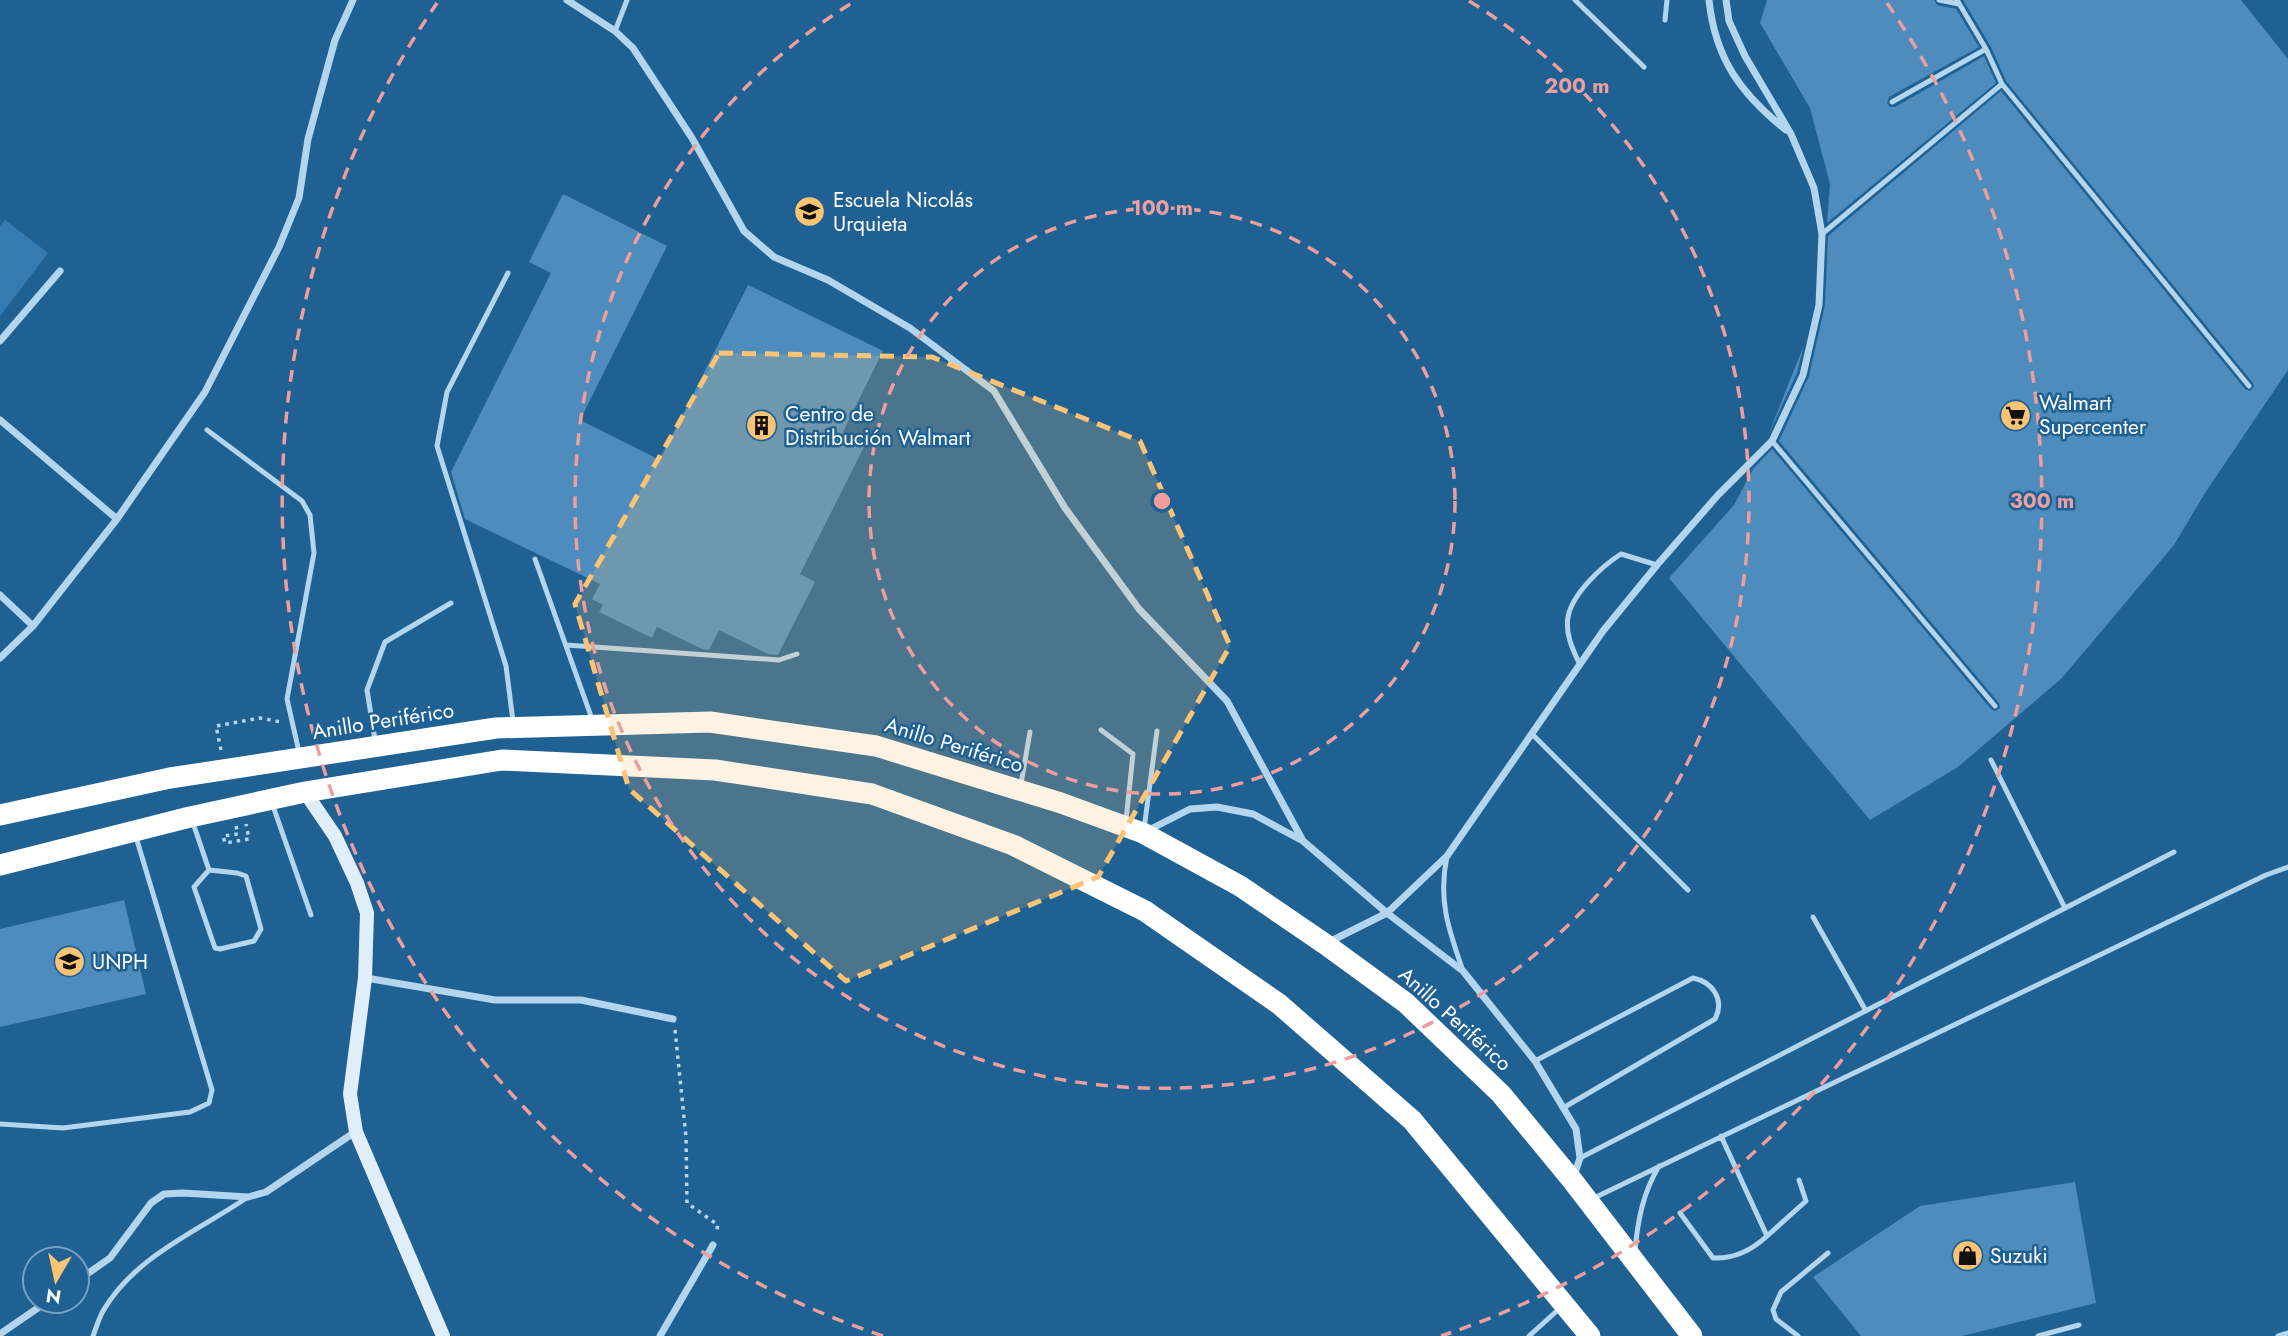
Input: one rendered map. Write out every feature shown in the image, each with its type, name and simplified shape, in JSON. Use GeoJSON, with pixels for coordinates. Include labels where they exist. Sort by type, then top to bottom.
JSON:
{"type":"FeatureCollection","features":[{"type":"Feature","properties":{"kind":"highway","name":"Anillo Periférico"},"geometry":{"type":"LineString","coordinates":[[0,815],[170,778],[496,728],[710,722],[876,746],[1020,790],[1134,830],[1240,886],[1406,1003],[1492,1085],[1572,1180],[1692,1336]]}},
{"type":"Feature","properties":{"kind":"highway"},"geometry":{"type":"LineString","coordinates":[[0,865],[271,799],[502,760],[715,770],[872,794],[1013,845],[1145,911],[1279,1004],[1412,1120],[1590,1336]]}},
{"type":"Feature","properties":{"kind":"main road"},"geometry":{"type":"LineString","coordinates":[[305,792],[335,836],[357,883],[367,913],[365,978],[350,1094],[356,1132],[443,1336]]}},
{"type":"Feature","properties":{"kind":"street"},"geometry":{"type":"LineString","coordinates":[[0,658],[33,626],[117,519],[205,392],[279,247],[299,198],[308,139],[335,40],[353,0]]}},
{"type":"Feature","properties":{"kind":"street"},"geometry":{"type":"LineString","coordinates":[[567,0],[615,31],[633,48],[692,138],[744,231],[774,257],[828,280],[909,328],[994,391],[1065,508],[1139,608],[1227,701],[1303,841]]}},
{"type":"Feature","properties":{"kind":"street"},"geometry":{"type":"LineString","coordinates":[[1709,0],[1712,24],[1725,63],[1743,91],[1791,134]]}},
{"type":"Feature","properties":{"kind":"street"},"geometry":{"type":"LineString","coordinates":[[1325,944],[1387,913],[1447,856],[1603,631],[1718,495],[1772,440],[1802,375],[1819,305],[1822,234],[1814,188],[1791,134],[1745,56],[1729,21],[1726,0]]}},
{"type":"Feature","properties":{"kind":"street"},"geometry":{"type":"LineString","coordinates":[[0,341],[60,271]]}},
{"type":"Feature","properties":{"kind":"street"},"geometry":{"type":"LineString","coordinates":[[0,420],[117,519]]}},
{"type":"Feature","properties":{"kind":"street"},"geometry":{"type":"LineString","coordinates":[[0,595],[33,626]]}},
{"type":"Feature","properties":{"kind":"street"},"geometry":{"type":"LineString","coordinates":[[1134,830],[1190,809],[1217,807],[1253,814],[1303,841],[1387,913],[1462,971],[1535,1061],[1576,1129],[1580,1158],[1572,1180]]}},
{"type":"Feature","properties":{"kind":"street"},"geometry":{"type":"LineString","coordinates":[[365,978],[495,1000],[581,1000],[673,1019]]}},
{"type":"Feature","properties":{"kind":"street"},"geometry":{"type":"LineString","coordinates":[[91,1271],[110,1258],[151,1203],[164,1194],[248,1197],[266,1192],[356,1132]]}},
{"type":"Feature","properties":{"kind":"street"},"geometry":{"type":"LineString","coordinates":[[660,1336],[713,1245]]}},
{"type":"Feature","properties":{"kind":"street"},"geometry":{"type":"LineString","coordinates":[[0,1334],[28,1315]]}},
{"type":"Feature","properties":{"kind":"lane"},"geometry":{"type":"LineString","coordinates":[[615,31],[627,0]]}},
{"type":"Feature","properties":{"kind":"lane"},"geometry":{"type":"LineString","coordinates":[[1574,0],[1644,66]]}},
{"type":"Feature","properties":{"kind":"lane"},"geometry":{"type":"LineString","coordinates":[[1665,20],[1667,0]]}},
{"type":"Feature","properties":{"kind":"lane"},"geometry":{"type":"LineString","coordinates":[[1939,0],[1958,2],[1986,48],[2002,84],[2249,386]]}},
{"type":"Feature","properties":{"kind":"lane"},"geometry":{"type":"LineString","coordinates":[[1892,102],[1986,48]]}},
{"type":"Feature","properties":{"kind":"lane"},"geometry":{"type":"LineString","coordinates":[[1822,234],[2002,84]]}},
{"type":"Feature","properties":{"kind":"lane"},"geometry":{"type":"LineString","coordinates":[[508,273],[447,392],[437,446],[506,666],[514,728]]}},
{"type":"Feature","properties":{"kind":"lane"},"geometry":{"type":"LineString","coordinates":[[207,430],[302,501],[310,515],[314,553],[286,699],[301,758]]}},
{"type":"Feature","properties":{"kind":"lane"},"geometry":{"type":"LineString","coordinates":[[1772,440],[1995,706]]}},
{"type":"Feature","properties":{"kind":"lane"},"geometry":{"type":"LineString","coordinates":[[1580,665],[1571,645],[1568,616],[1587,584],[1607,563],[1621,554],[1657,565]]}},
{"type":"Feature","properties":{"kind":"lane"},"geometry":{"type":"LineString","coordinates":[[535,559],[594,726]]}},
{"type":"Feature","properties":{"kind":"lane"},"geometry":{"type":"LineString","coordinates":[[376,747],[367,690],[385,642],[451,603]]}},
{"type":"Feature","properties":{"kind":"lane"},"geometry":{"type":"LineString","coordinates":[[566,645],[779,660],[797,654]]}},
{"type":"Feature","properties":{"kind":"lane"},"geometry":{"type":"LineString","coordinates":[[1101,730],[1133,754],[1134,830]]}},
{"type":"Feature","properties":{"kind":"lane"},"geometry":{"type":"LineString","coordinates":[[1134,830],[1157,731]]}},
{"type":"Feature","properties":{"kind":"lane"},"geometry":{"type":"LineString","coordinates":[[1020,790],[1030,732]]}},
{"type":"Feature","properties":{"kind":"lane"},"geometry":{"type":"LineString","coordinates":[[1532,734],[1688,890]]}},
{"type":"Feature","properties":{"kind":"lane"},"geometry":{"type":"LineString","coordinates":[[1991,760],[2066,908]]}},
{"type":"Feature","properties":{"kind":"lane"},"geometry":{"type":"LineString","coordinates":[[271,799],[312,915]]}},
{"type":"Feature","properties":{"kind":"lane"},"geometry":{"type":"LineString","coordinates":[[190,817],[202,844],[209,870]]}},
{"type":"Feature","properties":{"kind":"lane"},"geometry":{"type":"LineString","coordinates":[[0,1124],[63,1128],[190,1112],[209,1103],[212,1090],[135,832]]}},
{"type":"Feature","properties":{"kind":"lane"},"geometry":{"type":"LineString","coordinates":[[1580,1158],[2174,852]]}},
{"type":"Feature","properties":{"kind":"lane"},"geometry":{"type":"LineString","coordinates":[[1447,856],[1442,879],[1445,916],[1462,971]]}},
{"type":"Feature","properties":{"kind":"lane"},"geometry":{"type":"LineString","coordinates":[[1588,1201],[2288,867]]}},
{"type":"Feature","properties":{"kind":"lane"},"geometry":{"type":"LineString","coordinates":[[209,870],[246,876],[261,929],[254,941],[215,948],[194,887],[209,870]]}},
{"type":"Feature","properties":{"kind":"lane"},"geometry":{"type":"LineString","coordinates":[[1813,917],[1866,1011]]}},
{"type":"Feature","properties":{"kind":"lane"},"geometry":{"type":"LineString","coordinates":[[1535,1061],[1693,978],[1710,985],[1719,1002],[1720,1011],[1716,1019],[1563,1108]]}},
{"type":"Feature","properties":{"kind":"lane"},"geometry":{"type":"LineString","coordinates":[[1721,1136],[1766,1236]]}},
{"type":"Feature","properties":{"kind":"lane"},"geometry":{"type":"LineString","coordinates":[[1634,1260],[1637,1222],[1644,1194],[1660,1165]]}},
{"type":"Feature","properties":{"kind":"lane"},"geometry":{"type":"LineString","coordinates":[[1680,1213],[1713,1258],[1727,1258],[1757,1245],[1806,1201],[1799,1180]]}},
{"type":"Feature","properties":{"kind":"lane"},"geometry":{"type":"LineString","coordinates":[[93,1336],[103,1311],[122,1285],[144,1263],[248,1197]]}},
{"type":"Feature","properties":{"kind":"lane"},"geometry":{"type":"LineString","coordinates":[[1798,1336],[1776,1319],[1773,1310],[1781,1292],[1828,1253]]}},
{"type":"Feature","properties":{"kind":"lane"},"geometry":{"type":"LineString","coordinates":[[1529,1336],[1564,1304]]}},
{"type":"Feature","properties":{"kind":"lane"},"geometry":{"type":"LineString","coordinates":[[2038,1336],[2079,1325]]}},
{"type":"Feature","properties":{"kind":"lane"},"geometry":{"type":"LineString","coordinates":[[2278,1336],[2288,1333]]}},
{"type":"Feature","properties":{"kind":"path"},"geometry":{"type":"LineString","coordinates":[[216,726],[261,718],[292,727]]}},
{"type":"Feature","properties":{"kind":"path"},"geometry":{"type":"LineString","coordinates":[[238,834],[223,836],[225,843],[249,839]]}},
{"type":"Feature","properties":{"kind":"path"},"geometry":{"type":"LineString","coordinates":[[673,1019],[686,1137],[687,1203],[718,1225],[713,1245]]}},
{"type":"Feature","properties":{"kind":"highlighted area"},"geometry":{"type":"Polygon","coordinates":[[[719,353],[932,357],[1140,441],[1230,646],[1098,877],[846,981],[629,789],[575,604],[719,353]]]}},
{"type":"Feature","properties":{"kind":"shaded area"},"geometry":{"type":"Polygon","coordinates":[[[5,220],[48,253],[0,316],[0,226],[5,220]]]}},
{"type":"Feature","properties":{"kind":"building"},"geometry":{"type":"Polygon","coordinates":[[[1767,0],[1934,0],[1937,5],[1956,9],[1979,47],[1889,97],[1887,103],[1890,107],[1895,107],[1984,56],[1996,83],[1827,223],[1830,184],[1810,108],[1760,23],[1767,0]]]}},
{"type":"Feature","properties":{"kind":"building","name":"Walmart Supercenter"},"geometry":{"type":"Polygon","coordinates":[[[1963,0],[2241,0],[2288,59],[2288,370],[2205,493],[2174,545],[2062,678],[1958,767],[1870,820],[1669,578],[1734,505],[1753,469],[1772,449],[1991,709],[1995,711],[2000,708],[1999,703],[1779,441],[1809,376],[1825,305],[1828,236],[2001,91],[2245,389],[2250,391],[2254,387],[2006,81],[1991,47],[1963,0]]]}},
{"type":"Feature","properties":{"kind":"building","name":"Centro de Distribución Walmart"},"geometry":{"type":"Polygon","coordinates":[[[563,194],[667,246],[580,420],[660,460],[748,285],[883,351],[843,432],[866,443],[800,574],[815,582],[778,655],[768,654],[719,630],[709,650],[657,627],[652,638],[599,612],[603,605],[592,599],[600,584],[465,519],[451,472],[551,273],[529,262],[563,194]]]}},
{"type":"Feature","properties":{"kind":"building"},"geometry":{"type":"Polygon","coordinates":[[[1804,345],[1797,373],[1767,438],[1804,345]]]}},
{"type":"Feature","properties":{"kind":"building","name":"UNPH"},"geometry":{"type":"Polygon","coordinates":[[[124,900],[146,994],[0,1027],[0,929],[124,900]]]}},
{"type":"Feature","properties":{"kind":"building","name":"Suzuki"},"geometry":{"type":"Polygon","coordinates":[[[2075,1182],[2096,1303],[1962,1336],[1861,1336],[1813,1277],[1920,1206],[2075,1182]]]}},
{"type":"Feature","properties":{"kind":"place","name":"Escuela Nicolás Urquieta"},"geometry":{"type":"Point","coordinates":[810,212]}},
{"type":"Feature","properties":{"kind":"place","name":"Walmart Supercenter"},"geometry":{"type":"Point","coordinates":[2016,415]}},
{"type":"Feature","properties":{"kind":"place","name":"Centro de Distribución Walmart"},"geometry":{"type":"Point","coordinates":[762,426]}},
{"type":"Feature","properties":{"kind":"place","name":"UNPH"},"geometry":{"type":"Point","coordinates":[69,962]}},
{"type":"Feature","properties":{"kind":"place","name":"Suzuki"},"geometry":{"type":"Point","coordinates":[1967,1256]}}]}
